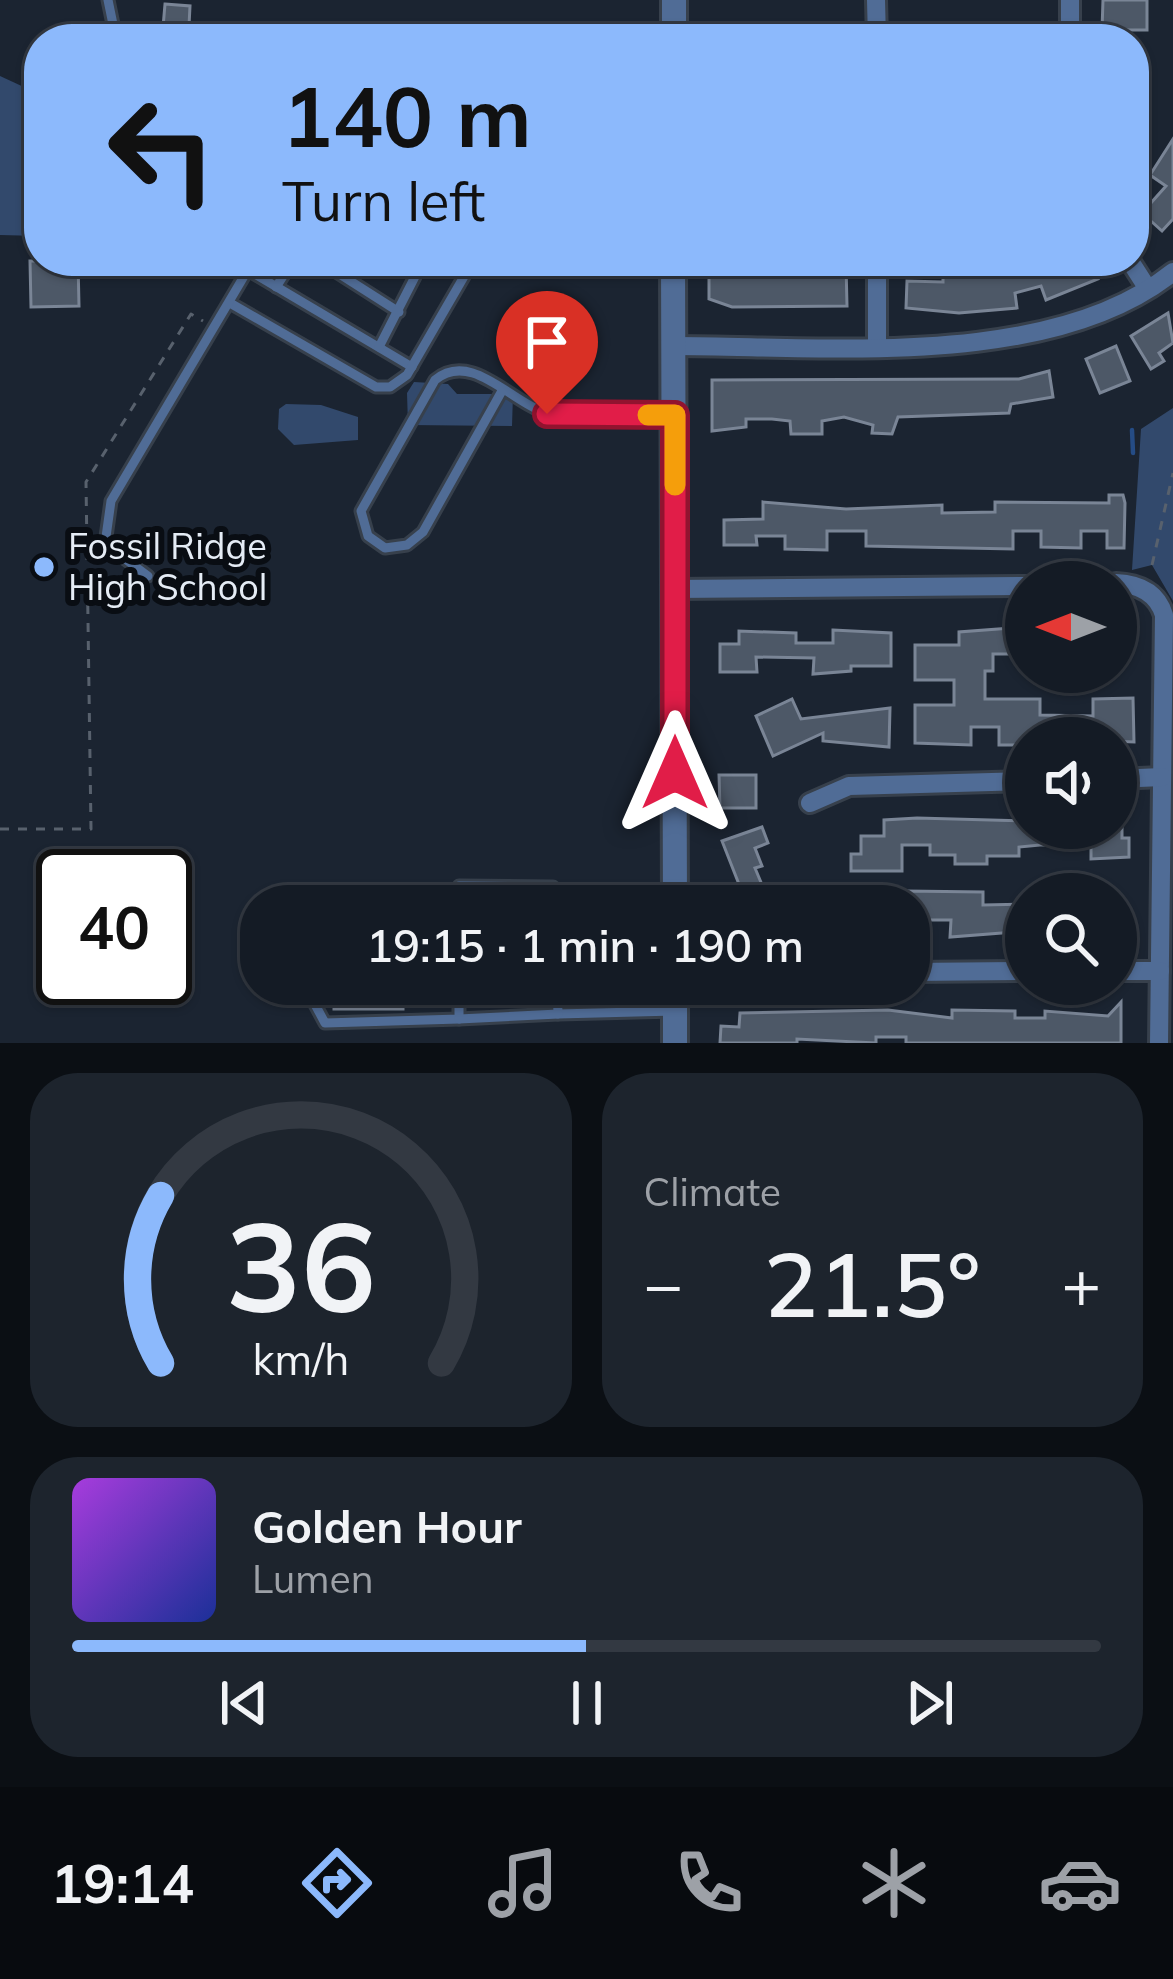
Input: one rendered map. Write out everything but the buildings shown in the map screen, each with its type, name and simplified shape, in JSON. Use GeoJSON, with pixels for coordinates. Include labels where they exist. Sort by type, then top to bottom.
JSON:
{"type":"FeatureCollection","features":[{"type":"Feature","properties":{"kind":"street"},"geometry":{"type":"LineString","coordinates":[[675,346],[982,343],[1037,335],[1099,314],[1173,272]]}},
{"type":"Feature","properties":{"kind":"street"},"geometry":{"type":"LineString","coordinates":[[673,276],[675,885]]}},
{"type":"Feature","properties":{"kind":"street"},"geometry":{"type":"LineString","coordinates":[[877,276],[878,344]]}},
{"type":"Feature","properties":{"kind":"street"},"geometry":{"type":"LineString","coordinates":[[1140,276],[1146,286]]}},
{"type":"Feature","properties":{"kind":"street"},"geometry":{"type":"LineString","coordinates":[[674,589],[1005,586]]}},
{"type":"Feature","properties":{"kind":"street"},"geometry":{"type":"LineString","coordinates":[[1137,586],[1159,601],[1164,615],[1159,1043]]}},
{"type":"Feature","properties":{"kind":"street"},"geometry":{"type":"LineString","coordinates":[[1137,778],[1162,777]]}},
{"type":"Feature","properties":{"kind":"street"},"geometry":{"type":"LineString","coordinates":[[809,803],[849,786],[1005,782]]}},
{"type":"Feature","properties":{"kind":"street"},"geometry":{"type":"LineString","coordinates":[[930,972],[1005,971]]}},
{"type":"Feature","properties":{"kind":"street"},"geometry":{"type":"LineString","coordinates":[[1137,971],[1160,971]]}},
{"type":"Feature","properties":{"kind":"street"},"geometry":{"type":"LineString","coordinates":[[675,1005],[675,1043]]}},
{"type":"Feature","properties":{"kind":"lane"},"geometry":{"type":"LineString","coordinates":[[148,576],[105,544],[111,501],[245,276]]}},
{"type":"Feature","properties":{"kind":"lane"},"geometry":{"type":"LineString","coordinates":[[263,276],[412,367]]}},
{"type":"Feature","properties":{"kind":"lane"},"geometry":{"type":"LineString","coordinates":[[276,287],[283,276]]}},
{"type":"Feature","properties":{"kind":"lane"},"geometry":{"type":"LineString","coordinates":[[343,276],[399,312]]}},
{"type":"Feature","properties":{"kind":"lane"},"geometry":{"type":"LineString","coordinates":[[379,347],[416,276]]}},
{"type":"Feature","properties":{"kind":"lane"},"geometry":{"type":"LineString","coordinates":[[230,303],[376,387],[390,387],[412,367],[464,276]]}},
{"type":"Feature","properties":{"kind":"lane"},"geometry":{"type":"LineString","coordinates":[[502,389],[423,532],[407,544],[385,548],[368,536],[361,511],[435,380],[447,370],[465,369],[502,389],[547,414],[675,415]]}},
{"type":"Feature","properties":{"kind":"lane"},"geometry":{"type":"LineString","coordinates":[[315,1005],[325,1023],[675,1011]]}},
{"type":"Feature","properties":{"kind":"lane"},"geometry":{"type":"LineString","coordinates":[[459,1005],[459,1019]]}},
{"type":"Feature","properties":{"kind":"lane"},"geometry":{"type":"LineString","coordinates":[[557,1005],[558,1014]]}},
{"type":"Feature","properties":{"kind":"path"},"geometry":{"type":"LineString","coordinates":[[0,829],[91,829],[86,482],[191,314],[215,327]]}},
{"type":"Feature","properties":{"kind":"path"},"geometry":{"type":"LineString","coordinates":[[1152,565],[1173,473]]}},
{"type":"Feature","properties":{"kind":"shaded area"},"geometry":{"type":"Polygon","coordinates":[[[0,76],[24,87],[24,236],[0,235],[0,76]]]}},
{"type":"Feature","properties":{"kind":"shaded area"},"geometry":{"type":"Polygon","coordinates":[[[414,382],[448,384],[457,394],[513,394],[512,426],[408,425],[407,393],[414,382]]]}},
{"type":"Feature","properties":{"kind":"shaded area"},"geometry":{"type":"Polygon","coordinates":[[[286,404],[321,405],[358,417],[358,440],[294,445],[278,429],[279,409],[286,404]]]}},
{"type":"Feature","properties":{"kind":"shaded area"},"geometry":{"type":"Polygon","coordinates":[[[1173,408],[1173,601],[1152,565],[1137,569],[1137,561],[1133,561],[1141,429],[1173,408]]]}},
{"type":"Feature","properties":{"kind":"waterway"},"geometry":{"type":"LineString","coordinates":[[1132,430],[1133,453]]}},
{"type":"Feature","properties":{"kind":"slow traffic"},"geometry":{"type":"LineString","coordinates":[[648,415],[675,415],[675,485]]}},
{"type":"Feature","properties":{"kind":"place","name":"Fossil Ridge High School"},"geometry":{"type":"Point","coordinates":[44,567]}},
{"type":"Feature","properties":{"kind":"route"},"geometry":{"type":"LineString","coordinates":[[547,414],[675,415],[675,773]]}}]}
